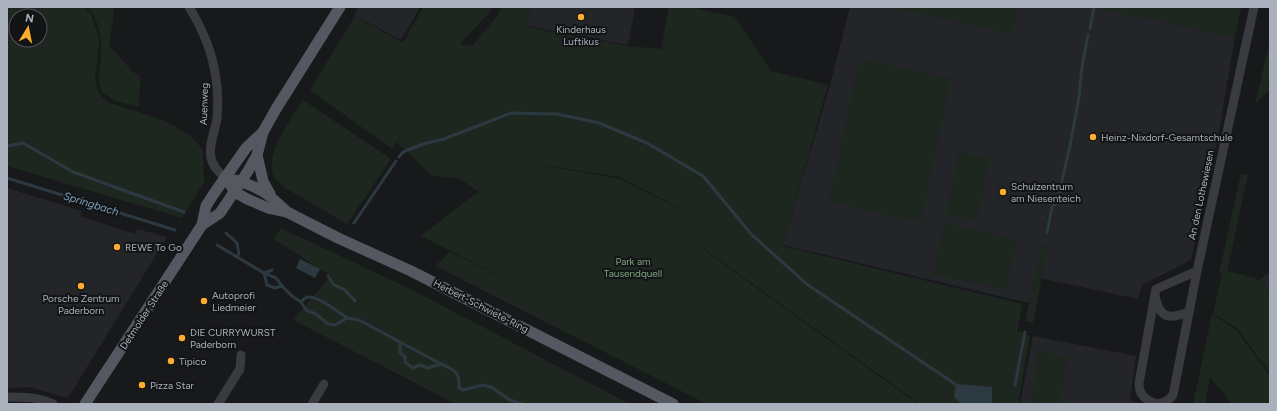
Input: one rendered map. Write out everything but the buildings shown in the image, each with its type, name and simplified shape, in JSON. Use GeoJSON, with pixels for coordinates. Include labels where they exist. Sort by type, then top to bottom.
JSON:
{"type":"FeatureCollection","features":[{"type":"Feature","properties":{"kind":"main road","name":"Detmolder Straße"},"geometry":{"type":"LineString","coordinates":[[202,225],[220,213],[235,192],[257,155],[263,132],[276,109],[340,7]]}},
{"type":"Feature","properties":{"kind":"main road","name":"Detmolder Straße"},"geometry":{"type":"LineString","coordinates":[[85,404],[202,225],[206,206],[246,148],[263,132]]}},
{"type":"Feature","properties":{"kind":"main road"},"geometry":{"type":"LineString","coordinates":[[257,155],[263,181],[272,196]]}},
{"type":"Feature","properties":{"kind":"main road","name":"Herbert-Schwiete-Ring"},"geometry":{"type":"LineString","coordinates":[[225,177],[255,186],[272,196],[287,212]]}},
{"type":"Feature","properties":{"kind":"main road","name":"Herbert-Schwiete-Ring"},"geometry":{"type":"LineString","coordinates":[[225,177],[235,192],[247,199],[268,208],[287,212],[338,238],[411,271],[673,404]]}},
{"type":"Feature","properties":{"kind":"street","name":"Auenweg"},"geometry":{"type":"LineString","coordinates":[[189,7],[198,23],[205,41],[217,79],[217,117],[210,150],[211,158],[217,170],[225,177]]}},
{"type":"Feature","properties":{"kind":"street","name":"An den Lothewiesen"},"geometry":{"type":"LineString","coordinates":[[1154,295],[1141,364],[1139,390],[1145,399],[1156,404],[1167,401],[1173,395],[1197,271],[1254,7]]}},
{"type":"Feature","properties":{"kind":"street"},"geometry":{"type":"LineString","coordinates":[[1189,312],[1171,317],[1164,314],[1156,303],[1154,295],[1156,289],[1197,271]]}},
{"type":"Feature","properties":{"kind":"street"},"geometry":{"type":"LineString","coordinates":[[218,404],[240,369],[241,354]]}},
{"type":"Feature","properties":{"kind":"street"},"geometry":{"type":"LineString","coordinates":[[312,404],[324,384]]}},
{"type":"Feature","properties":{"kind":"street"},"geometry":{"type":"LineString","coordinates":[[7,397],[38,399],[53,404]]}},
{"type":"Feature","properties":{"kind":"shaded area"},"geometry":{"type":"Polygon","coordinates":[[[359,7],[420,7],[401,40],[354,15],[359,7]]]}},
{"type":"Feature","properties":{"kind":"shaded area","name":"Kinderhaus Luftikus"},"geometry":{"type":"Polygon","coordinates":[[[531,7],[635,7],[628,45],[527,26],[531,7]]]}},
{"type":"Feature","properties":{"kind":"shaded area","name":"Schulzentrum am Niesenteich"},"geometry":{"type":"Polygon","coordinates":[[[850,7],[1099,7],[1235,37],[1218,138],[1191,260],[1142,285],[1138,299],[1035,277],[1029,303],[783,245],[830,85],[850,7]]]}},
{"type":"Feature","properties":{"kind":"shaded area"},"geometry":{"type":"Polygon","coordinates":[[[7,188],[82,211],[80,216],[135,234],[137,229],[167,237],[68,398],[29,387],[7,388],[7,188]]]}},
{"type":"Feature","properties":{"kind":"shaded area"},"geometry":{"type":"Polygon","coordinates":[[[300,259],[320,269],[315,278],[296,268],[300,259]]]}},
{"type":"Feature","properties":{"kind":"shaded area"},"geometry":{"type":"Polygon","coordinates":[[[1270,271],[1270,292],[1259,280],[1270,271]]]}},
{"type":"Feature","properties":{"kind":"shaded area"},"geometry":{"type":"Polygon","coordinates":[[[1033,336],[1136,356],[1130,399],[1137,404],[1020,404],[1033,336]]]}},
{"type":"Feature","properties":{"kind":"shaded area"},"geometry":{"type":"Polygon","coordinates":[[[956,384],[992,387],[992,404],[961,404],[954,397],[956,384]]]}},
{"type":"Feature","properties":{"kind":"green space"},"geometry":{"type":"Polygon","coordinates":[[[7,7],[85,7],[91,15],[99,38],[95,74],[96,87],[101,97],[110,103],[163,120],[193,138],[203,150],[204,182],[182,218],[7,166],[7,7]]]}},
{"type":"Feature","properties":{"kind":"green space"},"geometry":{"type":"Polygon","coordinates":[[[87,7],[112,7],[114,13],[109,45],[133,72],[140,76],[139,107],[115,101],[102,92],[99,76],[101,43],[99,30],[95,18],[87,7]]]}},
{"type":"Feature","properties":{"kind":"green space","name":"Park am Tausendquell"},"geometry":{"type":"Polygon","coordinates":[[[423,7],[492,7],[490,12],[460,44],[472,46],[497,16],[502,7],[530,7],[528,27],[628,46],[661,49],[669,7],[690,7],[735,17],[771,71],[828,85],[783,246],[1022,304],[1017,331],[1030,336],[1018,404],[920,404],[704,249],[918,404],[707,404],[435,266],[450,252],[544,299],[421,236],[498,176],[478,191],[458,178],[432,176],[397,142],[421,105],[392,149],[310,90],[355,16],[403,43],[423,7]],[[524,162],[620,179],[710,224],[620,177],[524,162]]]}},
{"type":"Feature","properties":{"kind":"green space"},"geometry":{"type":"Polygon","coordinates":[[[888,7],[1018,7],[1012,34],[888,7]]]}},
{"type":"Feature","properties":{"kind":"green space"},"geometry":{"type":"Polygon","coordinates":[[[1241,7],[1235,37],[1098,8],[1241,7]]]}},
{"type":"Feature","properties":{"kind":"green space"},"geometry":{"type":"Polygon","coordinates":[[[1270,40],[1270,82],[1267,85],[1270,90],[1255,104],[1270,40]]]}},
{"type":"Feature","properties":{"kind":"green space"},"geometry":{"type":"Polygon","coordinates":[[[859,59],[951,78],[921,222],[829,202],[859,59]]]}},
{"type":"Feature","properties":{"kind":"green space"},"geometry":{"type":"Polygon","coordinates":[[[303,100],[391,159],[347,224],[282,186],[274,177],[272,158],[275,148],[286,126],[303,100]]]}},
{"type":"Feature","properties":{"kind":"green space"},"geometry":{"type":"Polygon","coordinates":[[[959,152],[990,159],[977,220],[946,214],[959,152]]]}},
{"type":"Feature","properties":{"kind":"green space"},"geometry":{"type":"Polygon","coordinates":[[[1241,174],[1248,175],[1227,271],[1256,278],[1256,280],[1259,280],[1270,292],[1270,373],[1237,328],[1213,313],[1222,274],[1219,273],[1241,174]]]}},
{"type":"Feature","properties":{"kind":"green space"},"geometry":{"type":"Polygon","coordinates":[[[1048,212],[1054,214],[1050,234],[1044,233],[1048,212]]]}},
{"type":"Feature","properties":{"kind":"green space"},"geometry":{"type":"Polygon","coordinates":[[[944,224],[1017,239],[1006,290],[933,274],[944,224]]]}},
{"type":"Feature","properties":{"kind":"green space"},"geometry":{"type":"Polygon","coordinates":[[[281,228],[412,290],[630,404],[456,404],[293,320],[331,276],[274,239],[281,228]]]}},
{"type":"Feature","properties":{"kind":"green space"},"geometry":{"type":"Polygon","coordinates":[[[1042,244],[1048,245],[1033,323],[1025,321],[1042,244]]]}},
{"type":"Feature","properties":{"kind":"green space"},"geometry":{"type":"Polygon","coordinates":[[[1212,314],[1236,330],[1270,376],[1270,404],[1232,404],[1210,377],[1205,404],[1193,404],[1212,314]]]}},
{"type":"Feature","properties":{"kind":"green space"},"geometry":{"type":"Polygon","coordinates":[[[1038,352],[1067,356],[1060,404],[1031,404],[1038,352]]]}},
{"type":"Feature","properties":{"kind":"waterway"},"geometry":{"type":"LineString","coordinates":[[1090,28],[1094,7]]}},
{"type":"Feature","properties":{"kind":"waterway"},"geometry":{"type":"LineString","coordinates":[[1047,232],[1052,207],[1057,202],[1070,146],[1088,35]]}},
{"type":"Feature","properties":{"kind":"waterway"},"geometry":{"type":"LineString","coordinates":[[399,157],[403,152],[423,144],[444,139],[511,113],[557,114],[599,123],[647,143],[703,176],[752,235],[808,285],[958,386]]}},
{"type":"Feature","properties":{"kind":"waterway"},"geometry":{"type":"LineString","coordinates":[[7,146],[23,143],[73,172],[184,212]]}},
{"type":"Feature","properties":{"kind":"waterway"},"geometry":{"type":"LineString","coordinates":[[354,223],[396,161]]}},
{"type":"Feature","properties":{"kind":"waterway","name":"Springbach"},"geometry":{"type":"LineString","coordinates":[[7,178],[175,230]]}},
{"type":"Feature","properties":{"kind":"waterway"},"geometry":{"type":"LineString","coordinates":[[226,233],[237,243],[239,254],[236,257]]}},
{"type":"Feature","properties":{"kind":"waterway","name":"Springbach"},"geometry":{"type":"LineString","coordinates":[[217,245],[264,273],[267,285],[275,288],[282,286],[292,296],[301,302],[306,310],[316,314],[328,324],[335,325],[347,318],[359,320],[456,372],[459,378],[459,388],[463,390],[483,385],[491,387],[510,400],[522,404]]}},
{"type":"Feature","properties":{"kind":"waterway","name":"Springbach"},"geometry":{"type":"LineString","coordinates":[[264,273],[272,270]]}},
{"type":"Feature","properties":{"kind":"waterway","name":"Springbach"},"geometry":{"type":"LineString","coordinates":[[264,273],[276,278],[282,286]]}},
{"type":"Feature","properties":{"kind":"waterway"},"geometry":{"type":"LineString","coordinates":[[328,276],[334,285],[345,290],[355,301]]}},
{"type":"Feature","properties":{"kind":"waterway","name":"Springbach"},"geometry":{"type":"LineString","coordinates":[[301,302],[309,297],[318,299],[347,318]]}},
{"type":"Feature","properties":{"kind":"waterway"},"geometry":{"type":"LineString","coordinates":[[1015,385],[1025,332]]}},
{"type":"Feature","properties":{"kind":"waterway","name":"Springbach"},"geometry":{"type":"LineString","coordinates":[[400,343],[400,352],[405,357],[405,362],[413,368],[420,365],[428,368],[441,364]]}},
{"type":"Feature","properties":{"kind":"place","name":"Kinderhaus Luftikus"},"geometry":{"type":"Point","coordinates":[581,17]}},
{"type":"Feature","properties":{"kind":"place","name":"Heinz-Nixdorf-Gesamtschule"},"geometry":{"type":"Point","coordinates":[1093,137]}},
{"type":"Feature","properties":{"kind":"place","name":"Schulzentrum am Niesenteich"},"geometry":{"type":"Point","coordinates":[1003,192]}},
{"type":"Feature","properties":{"kind":"place","name":"REWE To Go"},"geometry":{"type":"Point","coordinates":[117,247]}},
{"type":"Feature","properties":{"kind":"place","name":"Porsche Zentrum Paderborn"},"geometry":{"type":"Point","coordinates":[81,286]}},
{"type":"Feature","properties":{"kind":"place","name":"Autoprofi Liedmeier"},"geometry":{"type":"Point","coordinates":[204,301]}},
{"type":"Feature","properties":{"kind":"place","name":"DIE CURRYWURST Paderborn"},"geometry":{"type":"Point","coordinates":[182,338]}},
{"type":"Feature","properties":{"kind":"place","name":"Tipico"},"geometry":{"type":"Point","coordinates":[171,361]}},
{"type":"Feature","properties":{"kind":"place","name":"Pizza Star"},"geometry":{"type":"Point","coordinates":[142,385]}}]}
